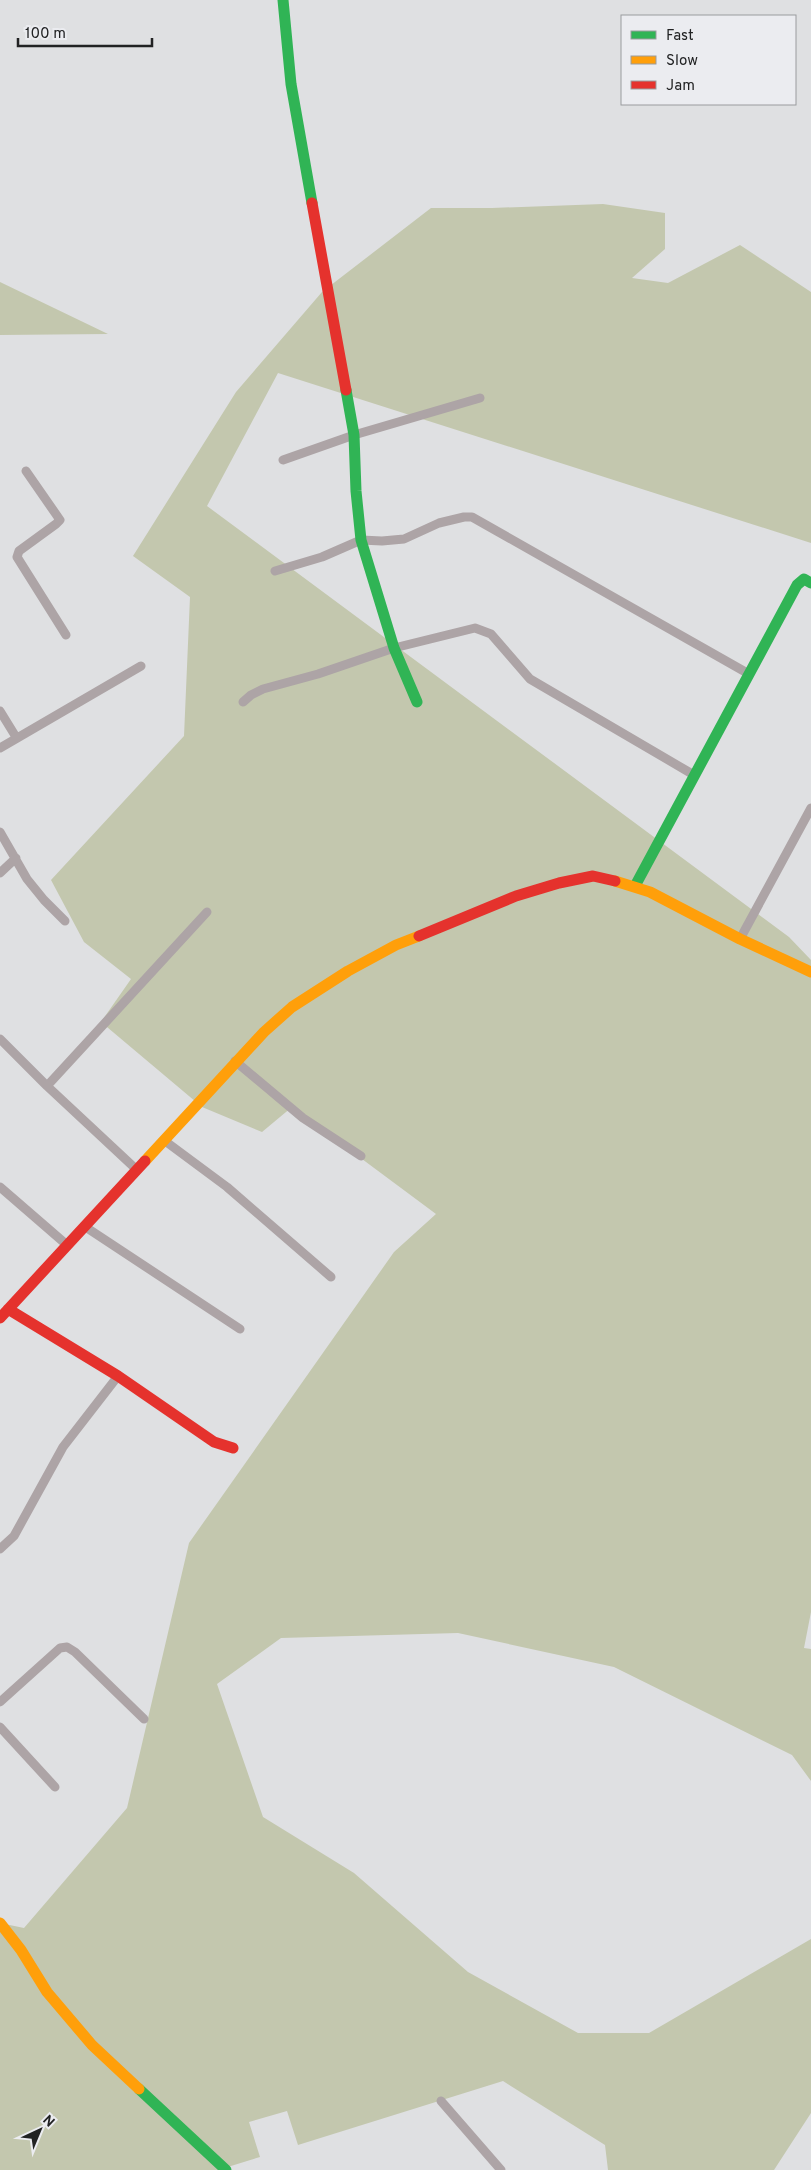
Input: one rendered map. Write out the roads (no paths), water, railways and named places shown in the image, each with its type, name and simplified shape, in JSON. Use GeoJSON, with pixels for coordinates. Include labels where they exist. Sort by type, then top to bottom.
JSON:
{"type":"FeatureCollection","features":[{"type":"Feature","properties":{"kind":"street"},"geometry":{"type":"LineString","coordinates":[[283,0],[291,84],[354,435],[356,492],[361,540],[394,648],[417,702]]}},
{"type":"Feature","properties":{"kind":"street"},"geometry":{"type":"LineString","coordinates":[[283,460],[354,435],[480,398]]}},
{"type":"Feature","properties":{"kind":"street"},"geometry":{"type":"LineString","coordinates":[[26,471],[60,520],[19,551],[17,557],[66,635]]}},
{"type":"Feature","properties":{"kind":"street"},"geometry":{"type":"LineString","coordinates":[[275,571],[322,557],[361,540],[404,539],[440,524],[464,517],[472,518],[749,674]]}},
{"type":"Feature","properties":{"kind":"street"},"geometry":{"type":"LineString","coordinates":[[634,886],[797,585],[804,579],[811,583]]}},
{"type":"Feature","properties":{"kind":"street"},"geometry":{"type":"LineString","coordinates":[[243,702],[263,689],[318,674],[394,648],[475,628],[484,631],[496,640],[520,671],[530,680],[694,775]]}},
{"type":"Feature","properties":{"kind":"street"},"geometry":{"type":"LineString","coordinates":[[0,748],[141,666]]}},
{"type":"Feature","properties":{"kind":"street"},"geometry":{"type":"LineString","coordinates":[[0,711],[16,737]]}},
{"type":"Feature","properties":{"kind":"street"},"geometry":{"type":"LineString","coordinates":[[740,939],[811,808]]}},
{"type":"Feature","properties":{"kind":"street"},"geometry":{"type":"LineString","coordinates":[[0,832],[27,879],[44,900],[65,920]]}},
{"type":"Feature","properties":{"kind":"street"},"geometry":{"type":"LineString","coordinates":[[0,873],[16,858]]}},
{"type":"Feature","properties":{"kind":"street"},"geometry":{"type":"LineString","coordinates":[[233,1448],[214,1442],[118,1376],[2,1314],[165,1141],[235,1061],[292,1007],[396,945],[516,896],[559,883],[593,876],[634,886],[811,972]]}},
{"type":"Feature","properties":{"kind":"street"},"geometry":{"type":"LineString","coordinates":[[47,1086],[207,912]]}},
{"type":"Feature","properties":{"kind":"street"},"geometry":{"type":"LineString","coordinates":[[0,1039],[47,1086],[138,1170]]}},
{"type":"Feature","properties":{"kind":"street"},"geometry":{"type":"LineString","coordinates":[[235,1061],[304,1118],[361,1156]]}},
{"type":"Feature","properties":{"kind":"street"},"geometry":{"type":"LineString","coordinates":[[165,1141],[227,1187],[331,1277]]}},
{"type":"Feature","properties":{"kind":"street"},"geometry":{"type":"LineString","coordinates":[[0,1187],[67,1245]]}},
{"type":"Feature","properties":{"kind":"street"},"geometry":{"type":"LineString","coordinates":[[84,1226],[240,1329]]}},
{"type":"Feature","properties":{"kind":"street"},"geometry":{"type":"LineString","coordinates":[[0,1549],[14,1536],[63,1447],[118,1376]]}},
{"type":"Feature","properties":{"kind":"street"},"geometry":{"type":"LineString","coordinates":[[0,1702],[60,1648],[67,1647],[75,1652],[144,1719]]}},
{"type":"Feature","properties":{"kind":"street"},"geometry":{"type":"LineString","coordinates":[[0,1727],[55,1786]]}},
{"type":"Feature","properties":{"kind":"street"},"geometry":{"type":"LineString","coordinates":[[0,1923],[21,1950],[47,1992],[92,2045],[226,2170]]}},
{"type":"Feature","properties":{"kind":"street"},"geometry":{"type":"LineString","coordinates":[[441,2101],[501,2170]]}}]}
